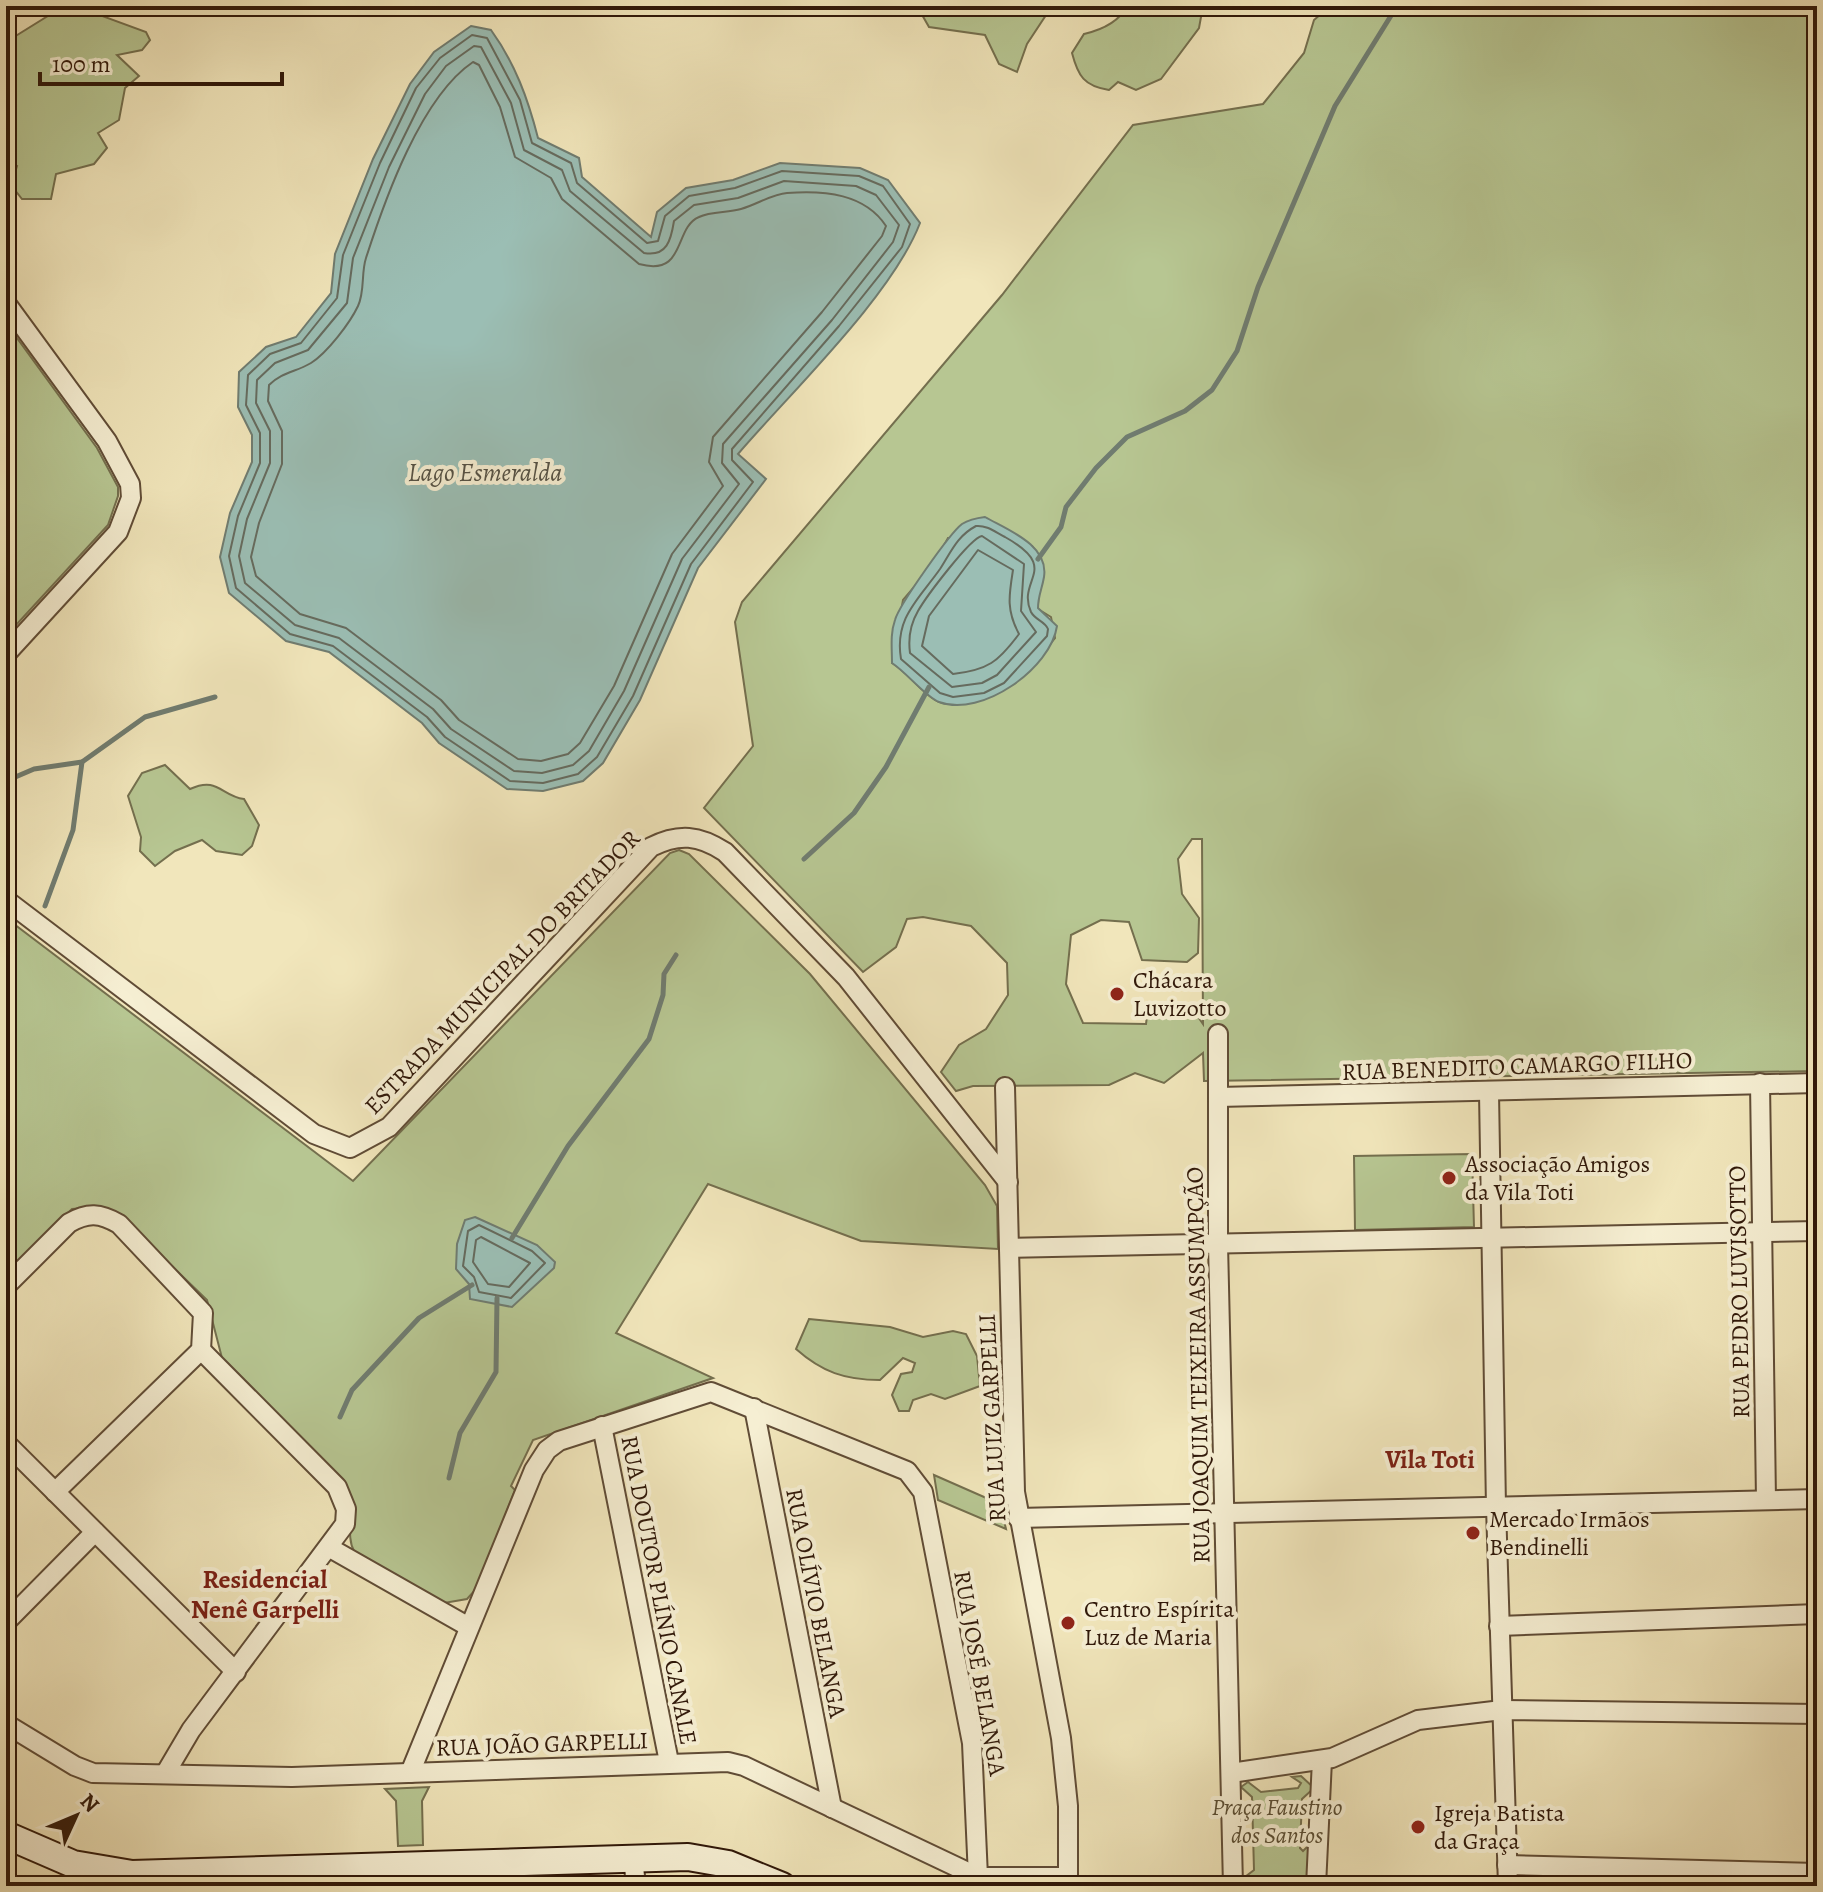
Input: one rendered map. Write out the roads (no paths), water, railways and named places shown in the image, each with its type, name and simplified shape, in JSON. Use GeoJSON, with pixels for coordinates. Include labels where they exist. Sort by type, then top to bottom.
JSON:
{"type":"FeatureCollection","features":[{"type":"Feature","properties":{"kind":"street"},"geometry":{"type":"LineString","coordinates":[[6,303],[114,453],[130,484],[131,498],[118,532],[6,654]]}},
{"type":"Feature","properties":{"kind":"street","name":"ESTRADA MUNICIPAL DO BRITADOR"},"geometry":{"type":"LineString","coordinates":[[6,900],[314,1134],[350,1148],[389,1127],[651,847],[667,839],[687,836],[707,840],[725,852],[828,956],[1008,1182]]}},
{"type":"Feature","properties":{"kind":"street","name":"RUA JOAQUIM TEIXEIRA ASSUMPÇÃO"},"geometry":{"type":"LineString","coordinates":[[1218,1034],[1218,1244],[1233,1886]]}},
{"type":"Feature","properties":{"kind":"street","name":"RUA PEDRO LUVISOTTO"},"geometry":{"type":"LineString","coordinates":[[1760,1083],[1766,1500]]}},
{"type":"Feature","properties":{"kind":"street","name":"RUA BENEDITO CAMARGO FILHO"},"geometry":{"type":"LineString","coordinates":[[1218,1097],[1817,1083]]}},
{"type":"Feature","properties":{"kind":"street","name":"RUA LUIZ GARPELLI"},"geometry":{"type":"LineString","coordinates":[[1005,1087],[1018,1518],[1061,1738],[1068,1806],[1068,1882]]}},
{"type":"Feature","properties":{"kind":"street"},"geometry":{"type":"LineString","coordinates":[[1489,1093],[1496,1507],[1508,1886]]}},
{"type":"Feature","properties":{"kind":"street"},"geometry":{"type":"LineString","coordinates":[[6,1286],[69,1223],[81,1216],[105,1216],[119,1224],[200,1307],[204,1320],[201,1350],[55,1492]]}},
{"type":"Feature","properties":{"kind":"street"},"geometry":{"type":"LineString","coordinates":[[1009,1248],[1817,1231]]}},
{"type":"Feature","properties":{"kind":"street"},"geometry":{"type":"LineString","coordinates":[[165,1774],[191,1730],[345,1524],[346,1509],[337,1487],[201,1350]]}},
{"type":"Feature","properties":{"kind":"street"},"geometry":{"type":"LineString","coordinates":[[410,1773],[539,1461],[559,1441],[704,1392],[719,1393],[754,1408]]}},
{"type":"Feature","properties":{"kind":"street","name":"RUA JOSÉ BELANGA"},"geometry":{"type":"LineString","coordinates":[[754,1408],[907,1471],[917,1480],[923,1492],[972,1743],[978,1877]]}},
{"type":"Feature","properties":{"kind":"street","name":"RUA OLÍVIO BELANGA"},"geometry":{"type":"LineString","coordinates":[[754,1408],[832,1808]]}},
{"type":"Feature","properties":{"kind":"street","name":"RUA DOUTOR PLÍNIO CANALE"},"geometry":{"type":"LineString","coordinates":[[602,1426],[669,1762]]}},
{"type":"Feature","properties":{"kind":"street"},"geometry":{"type":"LineString","coordinates":[[6,1443],[236,1672]]}},
{"type":"Feature","properties":{"kind":"street"},"geometry":{"type":"LineString","coordinates":[[1018,1518],[1817,1499]]}},
{"type":"Feature","properties":{"kind":"street"},"geometry":{"type":"LineString","coordinates":[[6,1622],[95,1532]]}},
{"type":"Feature","properties":{"kind":"street"},"geometry":{"type":"LineString","coordinates":[[330,1548],[469,1627]]}},
{"type":"Feature","properties":{"kind":"street"},"geometry":{"type":"LineString","coordinates":[[1499,1626],[1817,1614]]}},
{"type":"Feature","properties":{"kind":"street"},"geometry":{"type":"LineString","coordinates":[[1231,1773],[1322,1760],[1418,1720],[1502,1710],[1817,1714]]}},
{"type":"Feature","properties":{"kind":"street","name":"RUA JOÃO GARPELLI"},"geometry":{"type":"LineString","coordinates":[[6,1724],[84,1771],[292,1777],[711,1761],[744,1766],[978,1877],[1004,1883],[1068,1882]]}},
{"type":"Feature","properties":{"kind":"street"},"geometry":{"type":"LineString","coordinates":[[1316,1886],[1322,1760]]}},
{"type":"Feature","properties":{"kind":"street"},"geometry":{"type":"LineString","coordinates":[[6,1835],[73,1864],[157,1880],[633,1857],[707,1859],[748,1870],[782,1886]]}},
{"type":"Feature","properties":{"kind":"street"},"geometry":{"type":"LineString","coordinates":[[633,1857],[636,1886]]}},
{"type":"Feature","properties":{"kind":"street"},"geometry":{"type":"LineString","coordinates":[[1507,1865],[1817,1873]]}},
{"type":"Feature","properties":{"kind":"water","name":"Lago Esmeralda"},"geometry":{"type":"Polygon","coordinates":[[[471,26],[491,30],[500,43],[520,82],[538,138],[579,158],[582,177],[651,237],[657,212],[686,188],[733,180],[780,163],[860,168],[888,180],[920,223],[906,251],[864,312],[738,454],[766,479],[698,568],[640,700],[603,763],[583,781],[543,791],[507,789],[439,743],[422,723],[329,652],[286,641],[229,593],[220,557],[230,513],[252,462],[252,435],[238,407],[239,372],[266,347],[296,337],[331,293],[335,254],[373,159],[410,84],[434,52],[471,26]]]}},
{"type":"Feature","properties":{"kind":"water"},"geometry":{"type":"Polygon","coordinates":[[[985,517],[1025,540],[1040,556],[1044,577],[1038,608],[1057,626],[1042,658],[1012,686],[975,703],[956,705],[939,702],[892,663],[893,625],[915,585],[956,530],[968,521],[985,517]]]}},
{"type":"Feature","properties":{"kind":"water"},"geometry":{"type":"Polygon","coordinates":[[[475,1217],[537,1245],[555,1262],[554,1268],[512,1307],[470,1299],[469,1284],[456,1269],[457,1244],[465,1220],[475,1217]]]}},
{"type":"Feature","properties":{"kind":"waterway"},"geometry":{"type":"LineString","coordinates":[[1038,559],[1061,527],[1066,507],[1096,468],[1127,437],[1185,411],[1212,390],[1237,351],[1258,287],[1335,106],[1397,6]]}},
{"type":"Feature","properties":{"kind":"waterway"},"geometry":{"type":"LineString","coordinates":[[804,859],[854,813],[886,767],[929,687]]}},
{"type":"Feature","properties":{"kind":"waterway"},"geometry":{"type":"LineString","coordinates":[[6,781],[34,769],[82,762],[145,717],[215,697]]}},
{"type":"Feature","properties":{"kind":"waterway"},"geometry":{"type":"LineString","coordinates":[[45,906],[73,830],[82,762]]}},
{"type":"Feature","properties":{"kind":"waterway"},"geometry":{"type":"LineString","coordinates":[[512,1238],[568,1146],[649,1039],[663,995],[664,974],[676,955]]}},
{"type":"Feature","properties":{"kind":"waterway"},"geometry":{"type":"LineString","coordinates":[[340,1417],[352,1390],[419,1318],[472,1285]]}},
{"type":"Feature","properties":{"kind":"waterway"},"geometry":{"type":"LineString","coordinates":[[449,1478],[460,1433],[496,1372],[497,1298]]}},
{"type":"Feature","properties":{"kind":"place","name":"Chácara Luvizotto"},"geometry":{"type":"Point","coordinates":[1117,994]}},
{"type":"Feature","properties":{"kind":"place","name":"Associação Amigos da Vila Toti"},"geometry":{"type":"Point","coordinates":[1449,1178]}},
{"type":"Feature","properties":{"kind":"place","name":"Mercado Irmãos Bendinelli"},"geometry":{"type":"Point","coordinates":[1473,1533]}},
{"type":"Feature","properties":{"kind":"place","name":"Centro Espírita Luz de Maria"},"geometry":{"type":"Point","coordinates":[1068,1623]}},
{"type":"Feature","properties":{"kind":"place","name":"Igreja Batista da Graça"},"geometry":{"type":"Point","coordinates":[1418,1827]}},
{"type":"Feature","properties":{"kind":"district","name":"Vila Toti"},"geometry":{"type":"Point","coordinates":[1430,1459]}},
{"type":"Feature","properties":{"kind":"district","name":"Residencial Nenê Garpelli"},"geometry":{"type":"Point","coordinates":[265,1594]}},
{"type":"Feature","properties":{"kind":"park label","name":"Praça Faustino dos Santos"},"geometry":{"type":"Point","coordinates":[1277,1821]}}]}
